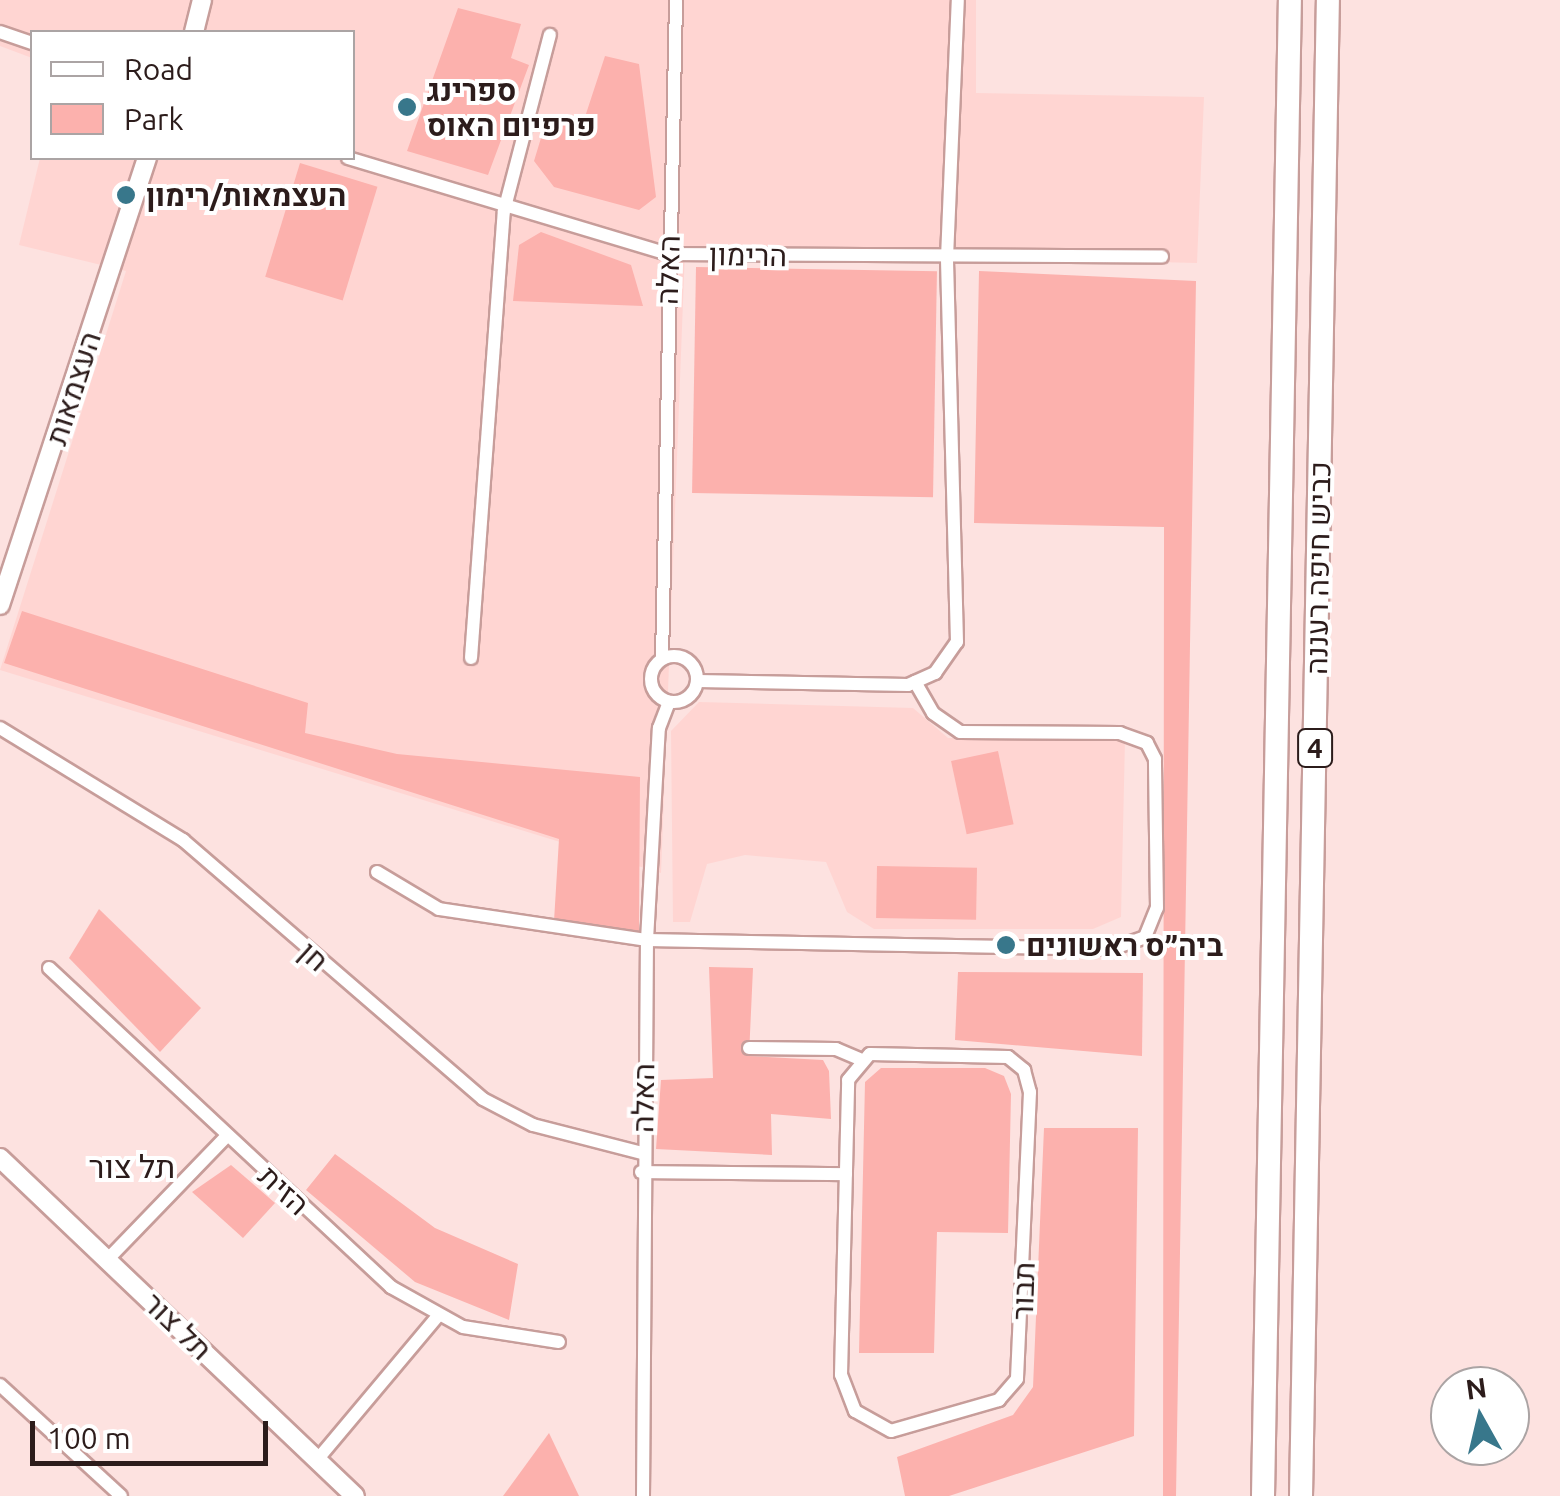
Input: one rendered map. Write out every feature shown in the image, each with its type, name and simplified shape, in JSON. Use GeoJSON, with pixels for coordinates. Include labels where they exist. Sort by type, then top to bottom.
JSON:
{"type":"FeatureCollection","features":[{"type":"Feature","properties":{"kind":"highway","name":"כביש חיפה רעננה"},"geometry":{"type":"LineString","coordinates":[[1262,1496],[1290,0]]}},
{"type":"Feature","properties":{"kind":"highway","name":"כביש חיפה רעננה"},"geometry":{"type":"LineString","coordinates":[[1301,1496],[1328,0]]}},
{"type":"Feature","properties":{"kind":"street","name":"האלה"},"geometry":{"type":"LineString","coordinates":[[662,659],[676,0]]}},
{"type":"Feature","properties":{"kind":"street"},"geometry":{"type":"LineString","coordinates":[[698,681],[915,682],[935,674],[957,642],[948,258],[958,0]]}},
{"type":"Feature","properties":{"kind":"street"},"geometry":{"type":"LineString","coordinates":[[192,30],[200,4]]}},
{"type":"Feature","properties":{"kind":"street"},"geometry":{"type":"LineString","coordinates":[[0,32],[30,42]]}},
{"type":"Feature","properties":{"kind":"street"},"geometry":{"type":"LineString","coordinates":[[472,658],[504,210],[550,36]]}},
{"type":"Feature","properties":{"kind":"street","name":"הרימון"},"geometry":{"type":"LineString","coordinates":[[354,160],[504,210],[669,254],[1162,258]]}},
{"type":"Feature","properties":{"kind":"street","name":"העצמאות"},"geometry":{"type":"LineString","coordinates":[[0,605],[152,162]]}},
{"type":"Feature","properties":{"kind":"street"},"geometry":{"type":"LineString","coordinates":[[684,658],[698,681],[688,698],[670,702],[651,683],[662,659],[684,658]]}},
{"type":"Feature","properties":{"kind":"street"},"geometry":{"type":"LineString","coordinates":[[377,872],[439,909],[646,940],[1110,949],[1145,938],[1157,908],[1155,759],[1147,743],[1120,734],[960,732],[933,713],[915,682]]}},
{"type":"Feature","properties":{"kind":"street","name":"האלה"},"geometry":{"type":"LineString","coordinates":[[643,1496],[641,1172],[646,940],[659,728],[670,702]]}},
{"type":"Feature","properties":{"kind":"street","name":"חן"},"geometry":{"type":"LineString","coordinates":[[0,728],[170,830],[483,1099],[533,1125],[642,1153]]}},
{"type":"Feature","properties":{"kind":"street","name":"הזית"},"geometry":{"type":"LineString","coordinates":[[48,968],[370,1270],[437,1316],[559,1342]]}},
{"type":"Feature","properties":{"kind":"street"},"geometry":{"type":"LineString","coordinates":[[750,1048],[836,1049],[859,1059]]}},
{"type":"Feature","properties":{"kind":"street","name":"תבור"},"geometry":{"type":"LineString","coordinates":[[998,1055],[1024,1070],[1020,1360],[1011,1392],[907,1429],[878,1428],[855,1411],[841,1375],[846,1174],[848,1080],[859,1059],[998,1055]]}},
{"type":"Feature","properties":{"kind":"street"},"geometry":{"type":"LineString","coordinates":[[108,1258],[226,1136]]}},
{"type":"Feature","properties":{"kind":"street","name":"תל צור"},"geometry":{"type":"LineString","coordinates":[[0,1158],[355,1496]]}},
{"type":"Feature","properties":{"kind":"street"},"geometry":{"type":"LineString","coordinates":[[641,1172],[846,1174]]}},
{"type":"Feature","properties":{"kind":"street"},"geometry":{"type":"LineString","coordinates":[[317,1460],[437,1316]]}},
{"type":"Feature","properties":{"kind":"street"},"geometry":{"type":"LineString","coordinates":[[0,1385],[122,1496]]}},
{"type":"Feature","properties":{"kind":"shaded area"},"geometry":{"type":"Polygon","coordinates":[[[0,0],[976,0],[976,93],[1204,97],[1197,263],[685,250],[661,873],[0,670],[126,271],[19,245],[40,160],[355,160],[355,30],[30,30],[30,57],[0,46],[0,0]]]}},
{"type":"Feature","properties":{"kind":"shaded area"},"geometry":{"type":"Polygon","coordinates":[[[699,702],[913,708],[948,738],[1125,740],[1121,917],[1093,929],[874,929],[847,912],[826,862],[745,855],[707,864],[690,922],[673,922],[671,731],[699,702]]]}},
{"type":"Feature","properties":{"kind":"green space"},"geometry":{"type":"Polygon","coordinates":[[[458,8],[521,24],[511,58],[529,65],[488,175],[407,151],[458,8]]]}},
{"type":"Feature","properties":{"kind":"green space"},"geometry":{"type":"Polygon","coordinates":[[[605,56],[639,64],[656,197],[639,210],[554,187],[534,161],[548,115],[582,126],[605,56]]]}},
{"type":"Feature","properties":{"kind":"green space"},"geometry":{"type":"Polygon","coordinates":[[[300,163],[377,187],[343,300],[265,277],[300,163]]]}},
{"type":"Feature","properties":{"kind":"green space"},"geometry":{"type":"Polygon","coordinates":[[[541,232],[631,265],[643,306],[513,301],[519,245],[541,232]]]}},
{"type":"Feature","properties":{"kind":"green space"},"geometry":{"type":"Polygon","coordinates":[[[696,267],[937,271],[933,497],[692,493],[696,267]]]}},
{"type":"Feature","properties":{"kind":"green space"},"geometry":{"type":"Polygon","coordinates":[[[979,271],[1196,281],[1176,1496],[1163,1496],[1164,527],[974,523],[979,271]]]}},
{"type":"Feature","properties":{"kind":"green space"},"geometry":{"type":"Polygon","coordinates":[[[22,611],[308,703],[305,733],[397,754],[640,777],[639,931],[554,921],[559,839],[4,663],[22,611]]]}},
{"type":"Feature","properties":{"kind":"green space"},"geometry":{"type":"Polygon","coordinates":[[[998,751],[1014,824],[967,834],[951,761],[998,751]]]}},
{"type":"Feature","properties":{"kind":"green space"},"geometry":{"type":"Polygon","coordinates":[[[877,866],[977,868],[976,920],[876,918],[877,866]]]}},
{"type":"Feature","properties":{"kind":"green space"},"geometry":{"type":"Polygon","coordinates":[[[99,909],[201,1008],[160,1052],[69,958],[99,909]]]}},
{"type":"Feature","properties":{"kind":"green space"},"geometry":{"type":"Polygon","coordinates":[[[709,967],[753,968],[749,1056],[823,1060],[829,1071],[831,1119],[771,1114],[772,1155],[656,1149],[661,1080],[713,1078],[709,967]]]}},
{"type":"Feature","properties":{"kind":"green space"},"geometry":{"type":"Polygon","coordinates":[[[958,972],[1143,973],[1142,1056],[955,1040],[958,972]]]}},
{"type":"Feature","properties":{"kind":"green space"},"geometry":{"type":"Polygon","coordinates":[[[881,1068],[985,1068],[1004,1076],[1011,1094],[1008,1233],[937,1232],[934,1353],[859,1353],[865,1082],[881,1068]]]}},
{"type":"Feature","properties":{"kind":"green space"},"geometry":{"type":"Polygon","coordinates":[[[1044,1128],[1138,1128],[1134,1436],[949,1496],[905,1496],[897,1457],[1013,1415],[1033,1387],[1044,1128]]]}},
{"type":"Feature","properties":{"kind":"green space"},"geometry":{"type":"Polygon","coordinates":[[[335,1154],[435,1228],[518,1264],[509,1320],[415,1282],[306,1190],[335,1154]]]}},
{"type":"Feature","properties":{"kind":"green space"},"geometry":{"type":"Polygon","coordinates":[[[231,1165],[275,1203],[243,1238],[192,1192],[231,1165]]]}},
{"type":"Feature","properties":{"kind":"green space"},"geometry":{"type":"Polygon","coordinates":[[[549,1433],[579,1496],[503,1496],[549,1433]]]}},
{"type":"Feature","properties":{"kind":"place","name":"ספרינג פרפיום האוס"},"geometry":{"type":"Point","coordinates":[407,107]}},
{"type":"Feature","properties":{"kind":"place","name":"העצמאות/רימון"},"geometry":{"type":"Point","coordinates":[126,195]}},
{"type":"Feature","properties":{"kind":"place","name":"ביה״ס ראשונים"},"geometry":{"type":"Point","coordinates":[1006,945]}},
{"type":"Feature","properties":{"kind":"district","name":"תל צור"},"geometry":{"type":"Point","coordinates":[132,1166]}}]}
